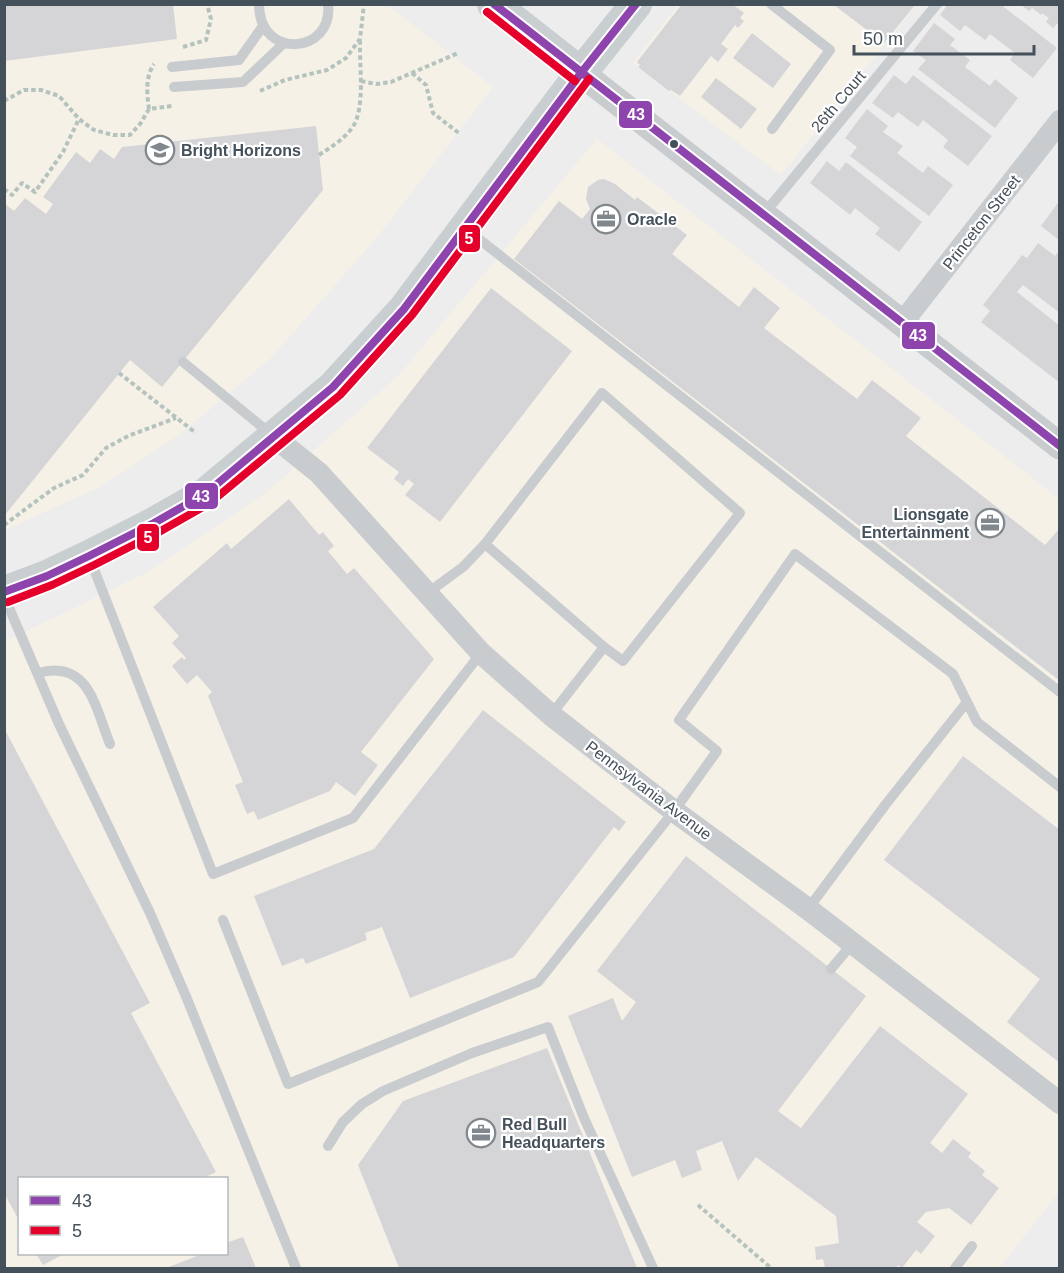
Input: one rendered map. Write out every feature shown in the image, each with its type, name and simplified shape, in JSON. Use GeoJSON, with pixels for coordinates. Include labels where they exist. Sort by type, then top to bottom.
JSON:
{"type":"FeatureCollection","features":[{"type":"Feature","properties":{"kind":"main road"},"geometry":{"type":"LineString","coordinates":[[493,4],[581,73]]}},
{"type":"Feature","properties":{"kind":"main road"},"geometry":{"type":"LineString","coordinates":[[4,594],[47,576],[154,523],[205,494],[333,387],[404,309],[581,73],[636,4]]}},
{"type":"Feature","properties":{"kind":"street"},"geometry":{"type":"LineString","coordinates":[[581,73],[1059,446]]}},
{"type":"Feature","properties":{"kind":"street","name":"Princeton Street"},"geometry":{"type":"LineString","coordinates":[[902,323],[1059,121]]}},
{"type":"Feature","properties":{"kind":"street","name":"Pennsylvania Avenue"},"geometry":{"type":"LineString","coordinates":[[274,437],[319,473],[480,653],[551,715],[674,811],[808,909],[1059,1103]]}},
{"type":"Feature","properties":{"kind":"lane"},"geometry":{"type":"LineString","coordinates":[[259,4],[259,15],[268,34],[284,44],[295,45],[306,43],[323,29],[328,19],[328,4]]}},
{"type":"Feature","properties":{"kind":"lane"},"geometry":{"type":"LineString","coordinates":[[771,4],[830,50],[772,129]]}},
{"type":"Feature","properties":{"kind":"lane","name":"26th Court"},"geometry":{"type":"LineString","coordinates":[[763,216],[937,4]]}},
{"type":"Feature","properties":{"kind":"lane"},"geometry":{"type":"LineString","coordinates":[[172,67],[239,60],[263,26]]}},
{"type":"Feature","properties":{"kind":"lane"},"geometry":{"type":"LineString","coordinates":[[174,87],[243,81],[284,44]]}},
{"type":"Feature","properties":{"kind":"lane"},"geometry":{"type":"LineString","coordinates":[[464,227],[1059,692]]}},
{"type":"Feature","properties":{"kind":"lane"},"geometry":{"type":"LineString","coordinates":[[183,362],[274,437]]}},
{"type":"Feature","properties":{"kind":"lane"},"geometry":{"type":"LineString","coordinates":[[426,594],[463,567],[485,544],[602,393],[740,513],[623,661],[485,544]]}},
{"type":"Feature","properties":{"kind":"lane"},"geometry":{"type":"LineString","coordinates":[[223,920],[288,1084],[538,982],[674,811],[717,751],[679,720],[795,554],[952,674],[977,722],[1059,787]]}},
{"type":"Feature","properties":{"kind":"lane"},"geometry":{"type":"LineString","coordinates":[[89,555],[213,874],[353,818],[480,653]]}},
{"type":"Feature","properties":{"kind":"lane"},"geometry":{"type":"LineString","coordinates":[[4,594],[59,724],[150,913],[181,984],[296,1269]]}},
{"type":"Feature","properties":{"kind":"lane"},"geometry":{"type":"LineString","coordinates":[[551,715],[604,647]]}},
{"type":"Feature","properties":{"kind":"lane"},"geometry":{"type":"LineString","coordinates":[[38,673],[52,669],[66,670],[86,684],[110,744]]}},
{"type":"Feature","properties":{"kind":"lane"},"geometry":{"type":"LineString","coordinates":[[808,909],[967,702]]}},
{"type":"Feature","properties":{"kind":"lane"},"geometry":{"type":"LineString","coordinates":[[831,969],[852,944]]}},
{"type":"Feature","properties":{"kind":"lane"},"geometry":{"type":"LineString","coordinates":[[328,1146],[362,1104],[383,1091],[472,1053],[548,1027],[584,1118],[652,1269]]}},
{"type":"Feature","properties":{"kind":"lane"},"geometry":{"type":"LineString","coordinates":[[955,1269],[972,1246]]}},
{"type":"Feature","properties":{"kind":"path"},"geometry":{"type":"LineString","coordinates":[[319,155],[339,143],[354,127],[361,101],[360,39]]}},
{"type":"Feature","properties":{"kind":"path"},"geometry":{"type":"LineString","coordinates":[[361,81],[376,84],[391,82],[458,53]]}},
{"type":"Feature","properties":{"kind":"path"},"geometry":{"type":"LineString","coordinates":[[412,73],[426,85],[433,113],[460,134]]}},
{"type":"Feature","properties":{"kind":"path"},"geometry":{"type":"LineString","coordinates":[[4,189],[12,195],[22,183],[35,192],[63,152],[79,119]]}},
{"type":"Feature","properties":{"kind":"path"},"geometry":{"type":"LineString","coordinates":[[119,374],[196,433]]}},
{"type":"Feature","properties":{"kind":"path"},"geometry":{"type":"LineString","coordinates":[[4,525],[54,488],[83,475],[106,448],[128,436],[176,418]]}},
{"type":"Feature","properties":{"kind":"path"},"geometry":{"type":"LineString","coordinates":[[698,1205],[771,1269]]}},
{"type":"Feature","properties":{"kind":"shaded area"},"geometry":{"type":"Polygon","coordinates":[[[4,5],[387,5],[493,87],[378,236],[270,359],[179,435],[98,488],[5,530],[4,5]]]}},
{"type":"Feature","properties":{"kind":"shaded area"},"geometry":{"type":"Polygon","coordinates":[[[678,5],[916,5],[781,175],[633,63],[678,5]]]}},
{"type":"Feature","properties":{"kind":"shaded area"},"geometry":{"type":"Polygon","coordinates":[[[597,139],[1059,499],[1059,1192],[999,1268],[5,1268],[4,642],[148,572],[266,493],[399,375],[597,139]]]}},
{"type":"Feature","properties":{"kind":"building"},"geometry":{"type":"Polygon","coordinates":[[[682,4],[732,4],[744,13],[740,18],[744,21],[738,28],[735,25],[721,44],[728,49],[718,62],[711,56],[680,96],[669,91],[638,67],[640,65],[637,62],[682,4]]]}},
{"type":"Feature","properties":{"kind":"building"},"geometry":{"type":"Polygon","coordinates":[[[948,4],[1000,4],[1057,48],[1033,78],[1010,60],[1015,53],[990,34],[985,40],[965,25],[960,31],[940,15],[948,4]]]}},
{"type":"Feature","properties":{"kind":"building"},"geometry":{"type":"Polygon","coordinates":[[[1020,4],[1060,4],[1060,21],[1053,28],[1046,22],[1049,18],[1032,8],[1029,11],[1020,4]]]}},
{"type":"Feature","properties":{"kind":"building"},"geometry":{"type":"Polygon","coordinates":[[[4,5],[173,5],[177,39],[4,61],[4,5]]]}},
{"type":"Feature","properties":{"kind":"building"},"geometry":{"type":"Polygon","coordinates":[[[834,5],[915,5],[884,43],[834,5]]]}},
{"type":"Feature","properties":{"kind":"building"},"geometry":{"type":"Polygon","coordinates":[[[934,23],[955,39],[950,45],[970,60],[965,67],[990,86],[995,79],[1018,98],[995,128],[918,69],[926,60],[913,51],[934,23]]]}},
{"type":"Feature","properties":{"kind":"building"},"geometry":{"type":"Polygon","coordinates":[[[752,33],[791,64],[773,88],[733,58],[752,33]]]}},
{"type":"Feature","properties":{"kind":"building"},"geometry":{"type":"Polygon","coordinates":[[[894,75],[906,84],[913,75],[992,136],[968,166],[943,147],[948,140],[923,120],[918,127],[898,112],[893,118],[872,103],[894,75]]]}},
{"type":"Feature","properties":{"kind":"building"},"geometry":{"type":"Polygon","coordinates":[[[716,78],[757,109],[741,129],[701,97],[716,78]]]}},
{"type":"Feature","properties":{"kind":"building"},"geometry":{"type":"Polygon","coordinates":[[[867,109],[888,126],[883,132],[903,146],[897,153],[923,173],[928,166],[953,185],[929,216],[850,156],[857,147],[845,138],[867,109]]]}},
{"type":"Feature","properties":{"kind":"building"},"geometry":{"type":"Polygon","coordinates":[[[316,126],[323,190],[162,387],[130,360],[5,515],[5,204],[14,211],[25,198],[46,214],[53,204],[43,197],[76,152],[90,163],[100,149],[114,159],[122,147],[316,126]]]}},
{"type":"Feature","properties":{"kind":"building"},"geometry":{"type":"Polygon","coordinates":[[[827,161],[839,171],[846,162],[922,222],[899,252],[875,234],[880,228],[855,208],[850,215],[810,183],[827,161]]]}},
{"type":"Feature","properties":{"kind":"building"},"geometry":{"type":"Polygon","coordinates":[[[604,179],[615,184],[635,200],[637,197],[687,235],[672,254],[739,307],[754,287],[780,308],[764,328],[857,399],[872,380],[921,418],[906,436],[1045,545],[1060,528],[1060,681],[514,259],[559,201],[582,219],[590,209],[586,199],[588,187],[604,179]]]}},
{"type":"Feature","properties":{"kind":"building"},"geometry":{"type":"Polygon","coordinates":[[[1060,200],[1060,241],[1041,226],[1060,200]]]}},
{"type":"Feature","properties":{"kind":"building"},"geometry":{"type":"Polygon","coordinates":[[[1038,243],[1055,256],[1057,253],[1060,255],[1060,313],[1023,285],[1017,292],[1060,326],[1060,383],[981,322],[990,311],[983,305],[1022,255],[1027,258],[1038,243]]]}},
{"type":"Feature","properties":{"kind":"building"},"geometry":{"type":"Polygon","coordinates":[[[491,288],[572,351],[440,522],[405,495],[414,484],[408,479],[403,486],[394,479],[399,472],[367,448],[491,288]]]}},
{"type":"Feature","properties":{"kind":"building"},"geometry":{"type":"Polygon","coordinates":[[[289,499],[319,535],[323,532],[334,546],[328,551],[347,574],[354,568],[434,659],[361,752],[378,765],[355,796],[336,782],[330,791],[258,820],[254,811],[247,814],[235,785],[243,782],[208,696],[212,692],[197,675],[187,684],[172,666],[182,657],[184,660],[186,658],[172,643],[179,636],[153,607],[227,543],[231,549],[289,499]]]}},
{"type":"Feature","properties":{"kind":"building"},"geometry":{"type":"Polygon","coordinates":[[[483,710],[626,822],[619,831],[614,827],[514,957],[410,998],[382,927],[365,933],[367,940],[306,964],[303,958],[282,966],[254,896],[374,849],[483,710]]]}},
{"type":"Feature","properties":{"kind":"building"},"geometry":{"type":"Polygon","coordinates":[[[4,728],[150,1003],[131,1013],[216,1172],[205,1177],[18,1177],[18,1218],[4,1193],[4,728]]]}},
{"type":"Feature","properties":{"kind":"building"},"geometry":{"type":"Polygon","coordinates":[[[963,756],[1060,830],[1060,1063],[1007,1022],[1040,979],[884,860],[963,756]]]}},
{"type":"Feature","properties":{"kind":"building"},"geometry":{"type":"Polygon","coordinates":[[[686,856],[866,996],[778,1111],[801,1128],[880,1026],[968,1094],[930,1143],[942,1153],[953,1139],[971,1153],[968,1157],[985,1171],[982,1175],[999,1188],[971,1225],[949,1208],[926,1212],[917,1222],[935,1236],[921,1254],[916,1250],[902,1268],[898,1265],[896,1268],[825,1268],[823,1259],[816,1260],[815,1247],[839,1243],[836,1216],[756,1157],[738,1181],[722,1141],[696,1151],[702,1170],[682,1178],[675,1160],[632,1177],[568,1016],[613,998],[622,1021],[636,1002],[597,971],[686,856]]]}},
{"type":"Feature","properties":{"kind":"building","name":"Red Bull Headquarters"},"geometry":{"type":"Polygon","coordinates":[[[547,1048],[637,1268],[399,1268],[358,1165],[403,1101],[547,1048]]]}},
{"type":"Feature","properties":{"kind":"building"},"geometry":{"type":"Polygon","coordinates":[[[243,1237],[256,1268],[166,1268],[199,1255],[228,1255],[228,1242],[243,1237]]]}},
{"type":"Feature","properties":{"kind":"building"},"geometry":{"type":"Polygon","coordinates":[[[37,1255],[62,1255],[43,1265],[37,1255]]]}},
{"type":"Feature","properties":{"kind":"transit line","name":"43"},"geometry":{"type":"LineString","coordinates":[[494,4],[1060,446]]}},
{"type":"Feature","properties":{"kind":"transit line","name":"43"},"geometry":{"type":"LineString","coordinates":[[4,592],[47,576],[89,556],[205,494],[333,387],[404,309],[581,73],[636,4]]}},
{"type":"Feature","properties":{"kind":"transit line","name":"5"},"geometry":{"type":"LineString","coordinates":[[487,12],[575,81]]}},
{"type":"Feature","properties":{"kind":"transit line","name":"5"},"geometry":{"type":"LineString","coordinates":[[8,602],[94,565],[210,503],[340,395],[412,315],[589,79]]}},
{"type":"Feature","properties":{"kind":"place","name":"Bright Horizons"},"geometry":{"type":"Point","coordinates":[160,150]}},
{"type":"Feature","properties":{"kind":"place","name":"Oracle"},"geometry":{"type":"Point","coordinates":[606,219]}},
{"type":"Feature","properties":{"kind":"place","name":"Lionsgate Entertainment"},"geometry":{"type":"Point","coordinates":[990,523]}},
{"type":"Feature","properties":{"kind":"place","name":"Red Bull Headquarters"},"geometry":{"type":"Point","coordinates":[481,1133]}}]}
